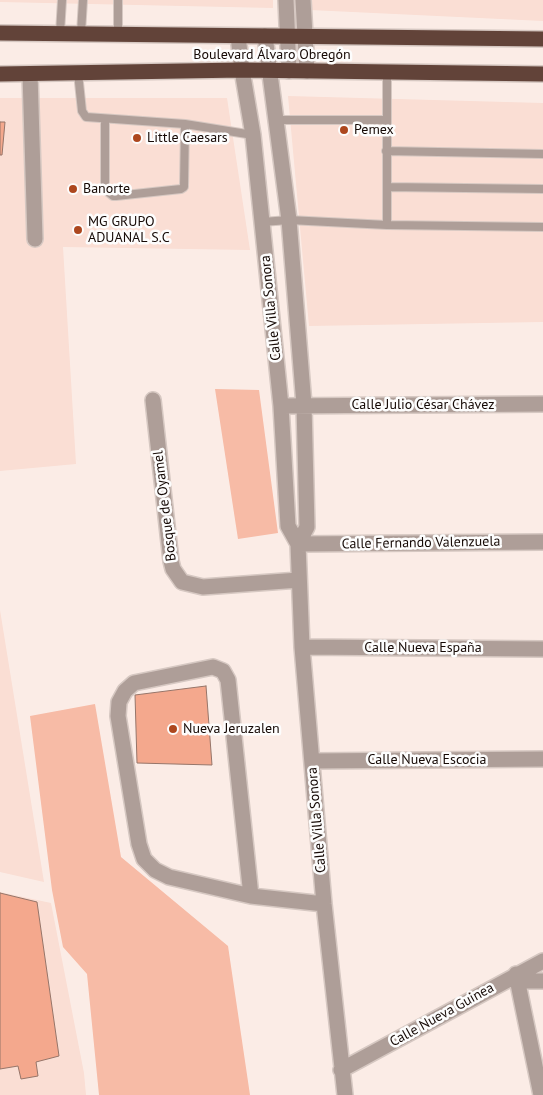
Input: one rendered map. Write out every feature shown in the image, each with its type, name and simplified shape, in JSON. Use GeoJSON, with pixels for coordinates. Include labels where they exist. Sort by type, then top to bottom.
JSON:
{"type":"FeatureCollection","features":[{"type":"Feature","properties":{"kind":"highway","name":"Boulevard Álvaro Obregón"},"geometry":{"type":"LineString","coordinates":[[0,32],[543,39]]}},
{"type":"Feature","properties":{"kind":"highway","name":"Boulevard Álvaro Obregón"},"geometry":{"type":"LineString","coordinates":[[0,74],[242,70],[543,74]]}},
{"type":"Feature","properties":{"kind":"street"},"geometry":{"type":"LineString","coordinates":[[286,0],[289,71]]}},
{"type":"Feature","properties":{"kind":"street"},"geometry":{"type":"LineString","coordinates":[[303,0],[307,71]]}},
{"type":"Feature","properties":{"kind":"street","name":"Calle Villa Sonora"},"geometry":{"type":"LineString","coordinates":[[238,36],[253,136],[281,406],[288,526],[298,544],[302,647],[324,904],[345,1095]]}},
{"type":"Feature","properties":{"kind":"street","name":"Calle Villa Sonora"},"geometry":{"type":"LineString","coordinates":[[265,36],[288,220],[304,405],[307,527],[298,544]]}},
{"type":"Feature","properties":{"kind":"street"},"geometry":{"type":"LineString","coordinates":[[30,74],[35,239]]}},
{"type":"Feature","properties":{"kind":"street","name":"Bosque de Oyamel"},"geometry":{"type":"LineString","coordinates":[[153,400],[171,561],[173,569],[182,582],[203,586],[299,580]]}},
{"type":"Feature","properties":{"kind":"street","name":"Calle Julio César Chávez"},"geometry":{"type":"LineString","coordinates":[[281,406],[543,404]]}},
{"type":"Feature","properties":{"kind":"street","name":"Calle Fernando Valenzuela"},"geometry":{"type":"LineString","coordinates":[[298,544],[543,542]]}},
{"type":"Feature","properties":{"kind":"street","name":"Calle Nueva España"},"geometry":{"type":"LineString","coordinates":[[302,647],[543,649]]}},
{"type":"Feature","properties":{"kind":"street"},"geometry":{"type":"LineString","coordinates":[[251,896],[228,680],[223,670],[214,667],[134,683],[125,691],[119,702],[118,716],[139,844],[144,859],[155,870],[170,877],[251,896],[324,904]]}},
{"type":"Feature","properties":{"kind":"street","name":"Calle Nueva Escocia"},"geometry":{"type":"LineString","coordinates":[[312,761],[543,760]]}},
{"type":"Feature","properties":{"kind":"street","name":"Calle Nueva Guinea"},"geometry":{"type":"LineString","coordinates":[[341,1070],[518,978],[543,960]]}},
{"type":"Feature","properties":{"kind":"street"},"geometry":{"type":"LineString","coordinates":[[541,1095],[518,978],[543,982]]}},
{"type":"Feature","properties":{"kind":"lane"},"geometry":{"type":"LineString","coordinates":[[60,33],[62,0]]}},
{"type":"Feature","properties":{"kind":"lane"},"geometry":{"type":"LineString","coordinates":[[81,34],[83,0]]}},
{"type":"Feature","properties":{"kind":"lane"},"geometry":{"type":"LineString","coordinates":[[118,0],[118,34]]}},
{"type":"Feature","properties":{"kind":"lane"},"geometry":{"type":"LineString","coordinates":[[387,71],[387,225]]}},
{"type":"Feature","properties":{"kind":"lane"},"geometry":{"type":"LineString","coordinates":[[78,73],[83,114],[88,118],[184,124],[253,136]]}},
{"type":"Feature","properties":{"kind":"lane"},"geometry":{"type":"LineString","coordinates":[[105,119],[105,184],[108,192],[113,196],[181,189],[184,187],[184,124]]}},
{"type":"Feature","properties":{"kind":"lane"},"geometry":{"type":"LineString","coordinates":[[275,120],[387,120]]}},
{"type":"Feature","properties":{"kind":"lane"},"geometry":{"type":"LineString","coordinates":[[386,152],[543,154]]}},
{"type":"Feature","properties":{"kind":"lane"},"geometry":{"type":"LineString","coordinates":[[387,187],[543,189]]}},
{"type":"Feature","properties":{"kind":"lane"},"geometry":{"type":"LineString","coordinates":[[262,222],[288,220],[387,225],[543,227]]}},
{"type":"Feature","properties":{"kind":"shaded area"},"geometry":{"type":"Polygon","coordinates":[[[0,0],[273,0],[273,8],[0,2],[0,0]]]}},
{"type":"Feature","properties":{"kind":"shaded area"},"geometry":{"type":"Polygon","coordinates":[[[309,0],[543,0],[543,21],[310,10],[309,0]]]}},
{"type":"Feature","properties":{"kind":"shaded area"},"geometry":{"type":"Polygon","coordinates":[[[288,96],[543,103],[543,322],[309,326],[288,96]]]}},
{"type":"Feature","properties":{"kind":"shaded area"},"geometry":{"type":"Polygon","coordinates":[[[0,98],[227,98],[250,250],[63,247],[76,464],[0,471],[0,98]]]}},
{"type":"Feature","properties":{"kind":"shaded area"},"geometry":{"type":"Polygon","coordinates":[[[215,389],[259,390],[278,533],[238,539],[215,389]]]}},
{"type":"Feature","properties":{"kind":"shaded area"},"geometry":{"type":"Polygon","coordinates":[[[0,610],[44,882],[0,872],[0,610]]]}},
{"type":"Feature","properties":{"kind":"shaded area"},"geometry":{"type":"Polygon","coordinates":[[[95,704],[121,857],[228,946],[250,1095],[99,1095],[87,974],[63,947],[52,890],[30,716],[95,704]]]}},
{"type":"Feature","properties":{"kind":"shaded area"},"geometry":{"type":"Polygon","coordinates":[[[0,892],[51,903],[84,1073],[86,1095],[0,1095],[0,892]]]}},
{"type":"Feature","properties":{"kind":"building"},"geometry":{"type":"Polygon","coordinates":[[[0,122],[5,122],[2,155],[0,155],[0,122]]]}},
{"type":"Feature","properties":{"kind":"building","name":"Nueva Jeruzalen"},"geometry":{"type":"Polygon","coordinates":[[[206,686],[212,765],[137,763],[135,695],[206,686]]]}},
{"type":"Feature","properties":{"kind":"building"},"geometry":{"type":"Polygon","coordinates":[[[0,893],[37,902],[59,1056],[36,1062],[38,1076],[21,1079],[18,1066],[0,1069],[0,893]]]}},
{"type":"Feature","properties":{"kind":"place","name":"Pemex"},"geometry":{"type":"Point","coordinates":[344,130]}},
{"type":"Feature","properties":{"kind":"place","name":"Little Caesars"},"geometry":{"type":"Point","coordinates":[137,138]}},
{"type":"Feature","properties":{"kind":"place","name":"Banorte"},"geometry":{"type":"Point","coordinates":[73,189]}},
{"type":"Feature","properties":{"kind":"place","name":"MG GRUPO ADUANAL S.C"},"geometry":{"type":"Point","coordinates":[78,230]}},
{"type":"Feature","properties":{"kind":"place","name":"Nueva Jeruzalen"},"geometry":{"type":"Point","coordinates":[173,729]}}]}
